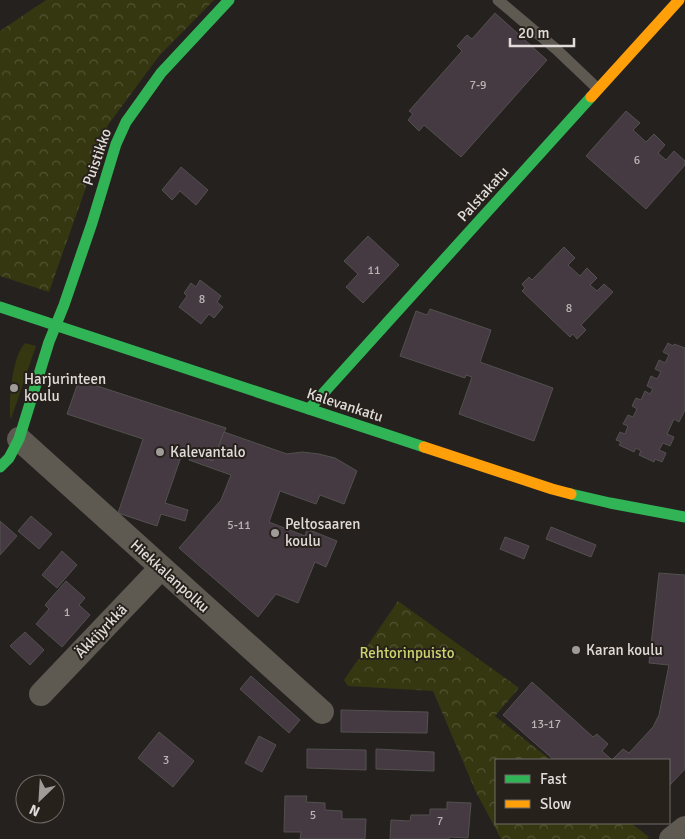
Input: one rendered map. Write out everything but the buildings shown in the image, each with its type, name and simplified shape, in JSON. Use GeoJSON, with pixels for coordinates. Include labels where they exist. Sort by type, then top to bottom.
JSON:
{"type":"FeatureCollection","features":[{"type":"Feature","properties":{"kind":"street","name":"Puistikko"},"geometry":{"type":"LineString","coordinates":[[0,467],[9,458],[19,439],[55,326],[92,223],[116,144],[126,122],[161,74],[229,0]]}},
{"type":"Feature","properties":{"kind":"street","name":"Palstakatu"},"geometry":{"type":"LineString","coordinates":[[309,409],[679,0]]}},
{"type":"Feature","properties":{"kind":"street","name":"Kalevankatu"},"geometry":{"type":"LineString","coordinates":[[0,307],[552,489],[685,517]]}},
{"type":"Feature","properties":{"kind":"street","name":"Hiekkalanpolku"},"geometry":{"type":"LineString","coordinates":[[19,439],[322,712]]}},
{"type":"Feature","properties":{"kind":"street","name":"Äkkijyrkkä"},"geometry":{"type":"LineString","coordinates":[[41,694],[161,568]]}},
{"type":"Feature","properties":{"kind":"street"},"geometry":{"type":"LineString","coordinates":[[671,839],[685,828]]}},
{"type":"Feature","properties":{"kind":"lane"},"geometry":{"type":"LineString","coordinates":[[498,0],[556,49],[598,89]]}},
{"type":"Feature","properties":{"kind":"green space"},"geometry":{"type":"Polygon","coordinates":[[[46,0],[214,0],[159,56],[108,125],[49,292],[0,276],[0,31],[46,0]]]}},
{"type":"Feature","properties":{"kind":"green space"},"geometry":{"type":"Polygon","coordinates":[[[25,343],[36,346],[11,419],[10,399],[14,367],[25,343]]]}},
{"type":"Feature","properties":{"kind":"green space","name":"Rehtorinpuisto"},"geometry":{"type":"Polygon","coordinates":[[[398,601],[519,688],[495,716],[550,759],[495,759],[495,824],[632,824],[649,837],[647,839],[501,839],[475,790],[433,691],[348,686],[344,680],[398,601]]]}},
{"type":"Feature","properties":{"kind":"traffic: fast"},"geometry":{"type":"LineString","coordinates":[[0,467],[9,458],[19,439],[49,342],[64,305],[92,223],[116,144],[126,122],[161,73],[229,0]]}},
{"type":"Feature","properties":{"kind":"traffic: fast"},"geometry":{"type":"LineString","coordinates":[[309,409],[591,97]]}},
{"type":"Feature","properties":{"kind":"traffic: fast"},"geometry":{"type":"LineString","coordinates":[[0,307],[424,447]]}},
{"type":"Feature","properties":{"kind":"traffic: fast"},"geometry":{"type":"LineString","coordinates":[[571,494],[685,517]]}},
{"type":"Feature","properties":{"kind":"traffic: slow"},"geometry":{"type":"LineString","coordinates":[[591,97],[679,0]]}},
{"type":"Feature","properties":{"kind":"traffic: slow"},"geometry":{"type":"LineString","coordinates":[[424,447],[571,494]]}},
{"type":"Feature","properties":{"kind":"place","name":"Harjurinteen koulu"},"geometry":{"type":"Point","coordinates":[14,388]}},
{"type":"Feature","properties":{"kind":"place","name":"Kalevantalo"},"geometry":{"type":"Point","coordinates":[160,452]}},
{"type":"Feature","properties":{"kind":"place","name":"Peltosaaren koulu"},"geometry":{"type":"Point","coordinates":[275,533]}},
{"type":"Feature","properties":{"kind":"place","name":"Karan koulu"},"geometry":{"type":"Point","coordinates":[576,650]}}]}
